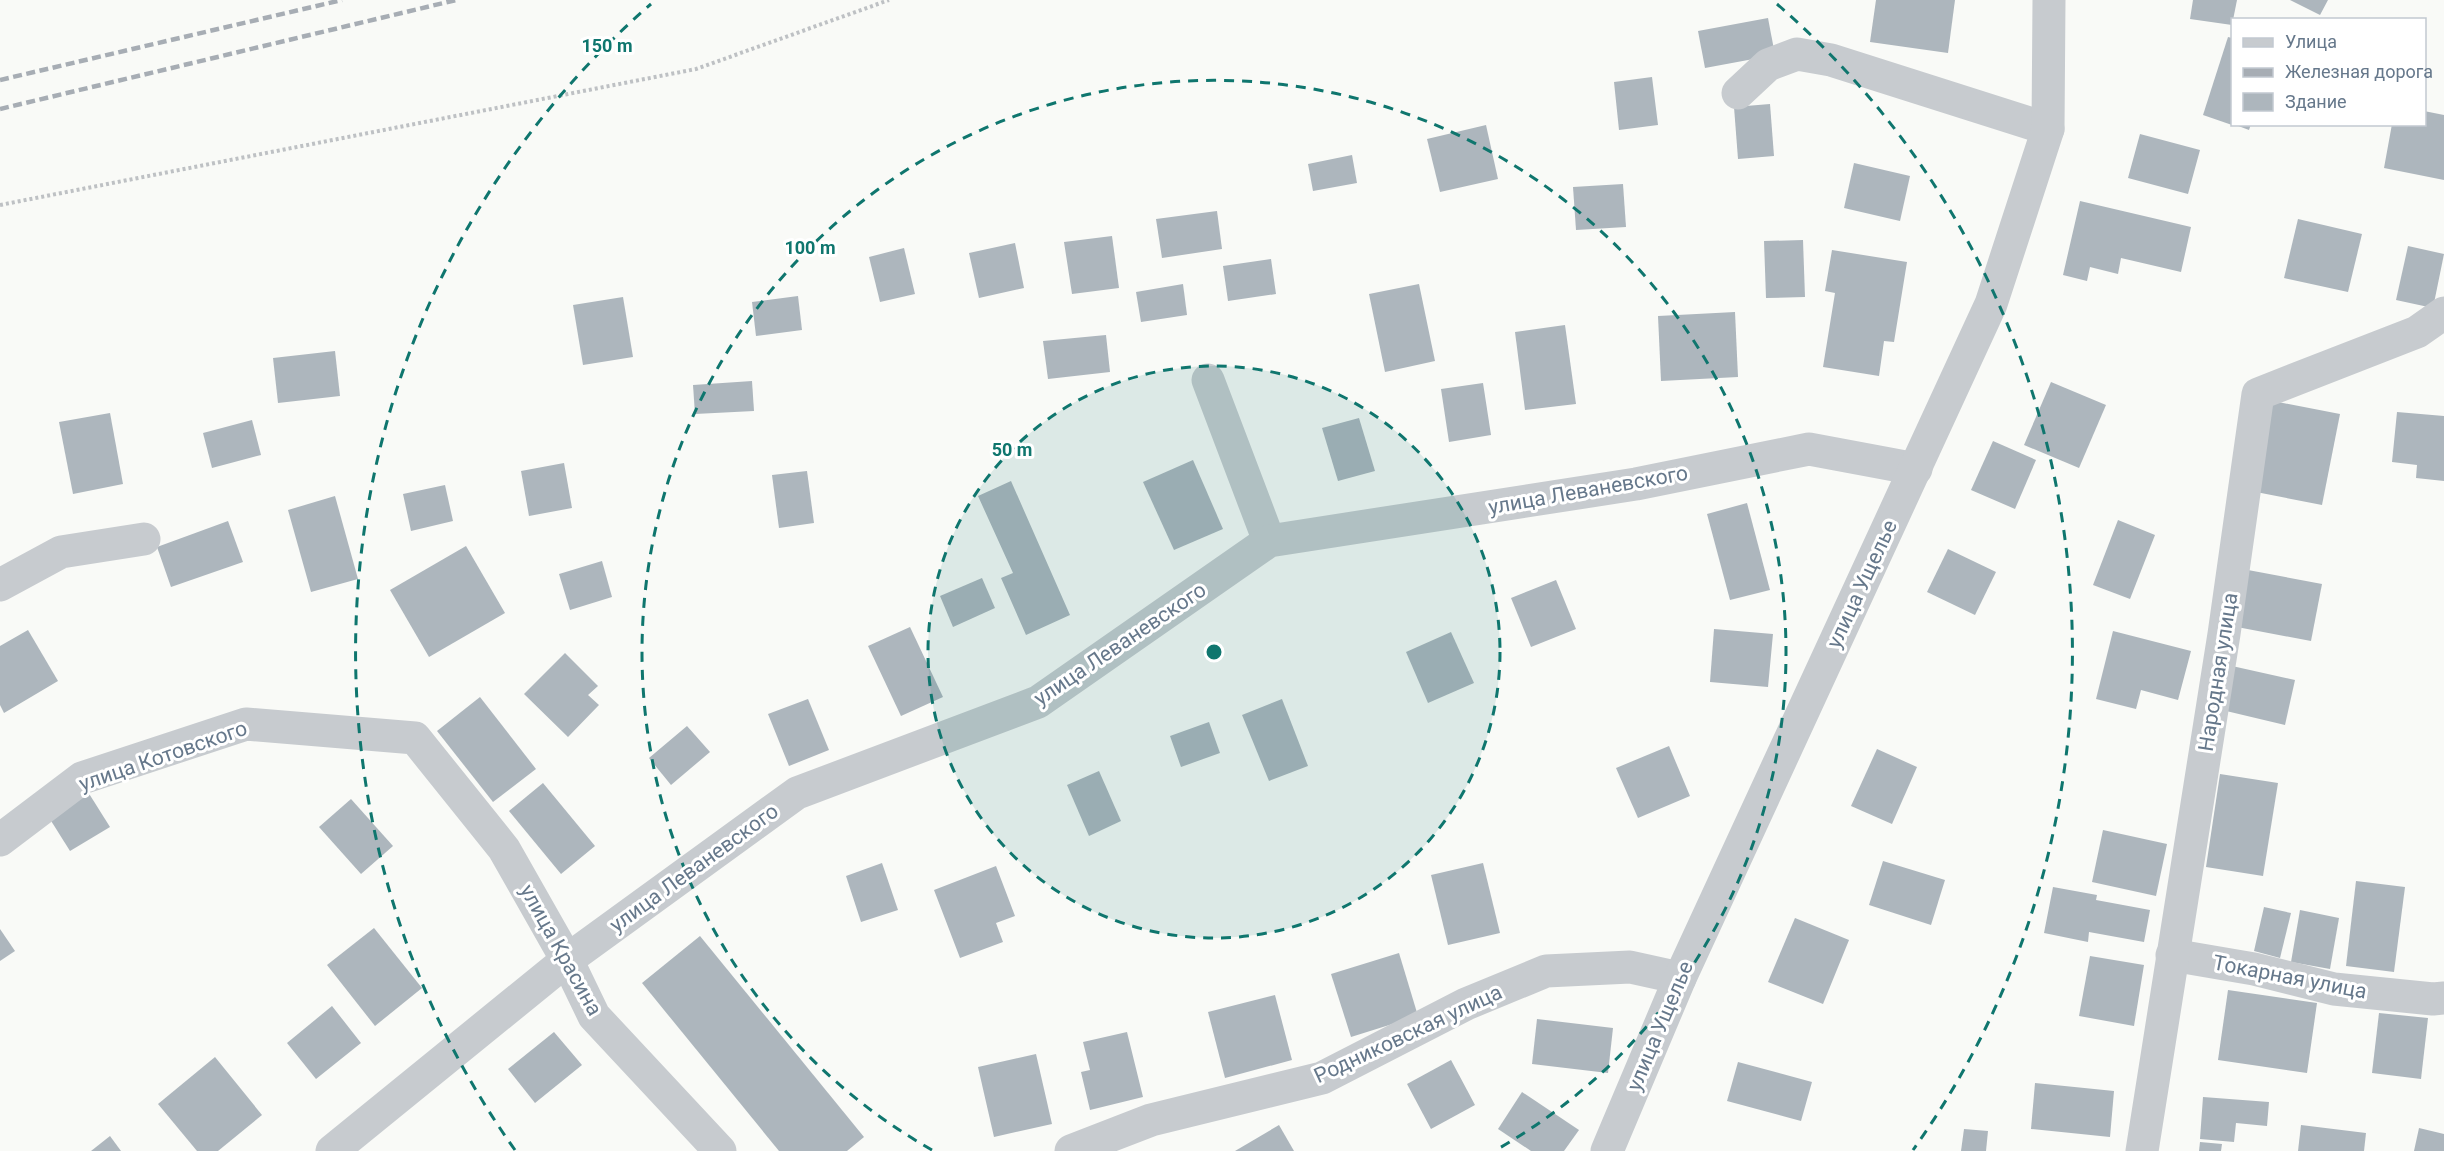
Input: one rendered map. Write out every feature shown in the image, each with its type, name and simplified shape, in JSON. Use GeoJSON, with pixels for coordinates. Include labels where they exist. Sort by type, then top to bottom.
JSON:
{"type":"FeatureCollection","features":[{"type":"Feature","properties":{"kind":"street","name":"улица Ущелье"},"geometry":{"type":"LineString","coordinates":[[1607,1151],[1680,978],[1991,304],[2048,129],[2049,0]]}},
{"type":"Feature","properties":{"kind":"street"},"geometry":{"type":"LineString","coordinates":[[1738,93],[1768,65],[1797,54],[1831,60],[2048,129]]}},
{"type":"Feature","properties":{"kind":"street","name":"Народная улица"},"geometry":{"type":"LineString","coordinates":[[2142,1151],[2224,634],[2258,394],[2417,332],[2444,313]]}},
{"type":"Feature","properties":{"kind":"street"},"geometry":{"type":"LineString","coordinates":[[1208,380],[1269,541]]}},
{"type":"Feature","properties":{"kind":"street","name":"улица Леваневского"},"geometry":{"type":"LineString","coordinates":[[332,1151],[567,960],[797,793],[1038,702],[1269,541],[1636,484],[1809,449],[1916,469]]}},
{"type":"Feature","properties":{"kind":"street"},"geometry":{"type":"LineString","coordinates":[[0,585],[61,552],[144,539]]}},
{"type":"Feature","properties":{"kind":"street","name":"улица Котовского"},"geometry":{"type":"LineString","coordinates":[[0,840],[82,778],[246,724],[415,738]]}},
{"type":"Feature","properties":{"kind":"street","name":"улица Красина"},"geometry":{"type":"LineString","coordinates":[[415,738],[504,849],[567,960],[594,1016],[720,1151]]}},
{"type":"Feature","properties":{"kind":"street","name":"Токарная улица"},"geometry":{"type":"LineString","coordinates":[[2172,955],[2254,969],[2334,989],[2433,999],[2444,998]]}},
{"type":"Feature","properties":{"kind":"street","name":"Родниковская улица"},"geometry":{"type":"LineString","coordinates":[[1071,1151],[1151,1120],[1322,1077],[1466,1004],[1546,971],[1630,967],[1680,978]]}},
{"type":"Feature","properties":{"kind":"path"},"geometry":{"type":"LineString","coordinates":[[0,205],[696,69],[889,0]]}},
{"type":"Feature","properties":{"kind":"building"},"geometry":{"type":"Polygon","coordinates":[[[1876,0],[1955,0],[1948,53],[1870,42],[1876,0]]]}},
{"type":"Feature","properties":{"kind":"building"},"geometry":{"type":"Polygon","coordinates":[[[2193,0],[2237,0],[2231,25],[2190,19],[2193,0]]]}},
{"type":"Feature","properties":{"kind":"building"},"geometry":{"type":"Polygon","coordinates":[[[2290,0],[2328,0],[2320,15],[2290,0]]]}},
{"type":"Feature","properties":{"kind":"building"},"geometry":{"type":"Polygon","coordinates":[[[1768,18],[1775,55],[1705,68],[1698,31],[1768,18]]]}},
{"type":"Feature","properties":{"kind":"building"},"geometry":{"type":"Polygon","coordinates":[[[2228,37],[2231,38],[2231,125],[2203,115],[2228,37]]]}},
{"type":"Feature","properties":{"kind":"building"},"geometry":{"type":"Polygon","coordinates":[[[1652,77],[1658,125],[1619,130],[1614,82],[1652,77]]]}},
{"type":"Feature","properties":{"kind":"building"},"geometry":{"type":"Polygon","coordinates":[[[1770,104],[1774,156],[1738,159],[1734,107],[1770,104]]]}},
{"type":"Feature","properties":{"kind":"building"},"geometry":{"type":"Polygon","coordinates":[[[2426,111],[2444,115],[2444,180],[2384,168],[2392,126],[2426,126],[2426,111]]]}},
{"type":"Feature","properties":{"kind":"building"},"geometry":{"type":"Polygon","coordinates":[[[1486,125],[1498,179],[1440,192],[1427,139],[1486,125]]]}},
{"type":"Feature","properties":{"kind":"building"},"geometry":{"type":"Polygon","coordinates":[[[2238,126],[2250,126],[2249,130],[2238,126]]]}},
{"type":"Feature","properties":{"kind":"building"},"geometry":{"type":"Polygon","coordinates":[[[2140,134],[2200,150],[2188,194],[2128,178],[2140,134]]]}},
{"type":"Feature","properties":{"kind":"building"},"geometry":{"type":"Polygon","coordinates":[[[1352,155],[1357,183],[1313,191],[1308,164],[1352,155]]]}},
{"type":"Feature","properties":{"kind":"building"},"geometry":{"type":"Polygon","coordinates":[[[1854,163],[1910,176],[1900,221],[1844,208],[1854,163]]]}},
{"type":"Feature","properties":{"kind":"building"},"geometry":{"type":"Polygon","coordinates":[[[1623,184],[1626,227],[1576,230],[1573,187],[1623,184]]]}},
{"type":"Feature","properties":{"kind":"building"},"geometry":{"type":"Polygon","coordinates":[[[2080,201],[2191,227],[2181,272],[2121,258],[2118,274],[2090,267],[2087,281],[2063,275],[2080,201]]]}},
{"type":"Feature","properties":{"kind":"building"},"geometry":{"type":"Polygon","coordinates":[[[1217,211],[1222,249],[1162,258],[1156,219],[1217,211]]]}},
{"type":"Feature","properties":{"kind":"building"},"geometry":{"type":"Polygon","coordinates":[[[2298,219],[2362,234],[2348,292],[2284,278],[2298,219]]]}},
{"type":"Feature","properties":{"kind":"building"},"geometry":{"type":"Polygon","coordinates":[[[1112,236],[1119,288],[1072,294],[1064,242],[1112,236]]]}},
{"type":"Feature","properties":{"kind":"building"},"geometry":{"type":"Polygon","coordinates":[[[1803,240],[1805,297],[1766,298],[1764,241],[1803,240]]]}},
{"type":"Feature","properties":{"kind":"building"},"geometry":{"type":"Polygon","coordinates":[[[1015,243],[1024,288],[979,298],[969,253],[1015,243]]]}},
{"type":"Feature","properties":{"kind":"building"},"geometry":{"type":"Polygon","coordinates":[[[2408,246],[2444,254],[2433,308],[2396,300],[2408,246]]]}},
{"type":"Feature","properties":{"kind":"building"},"geometry":{"type":"Polygon","coordinates":[[[904,248],[915,294],[880,302],[869,257],[904,248]]]}},
{"type":"Feature","properties":{"kind":"building"},"geometry":{"type":"Polygon","coordinates":[[[1832,250],[1907,262],[1894,342],[1884,341],[1879,376],[1823,367],[1835,293],[1825,291],[1832,250]]]}},
{"type":"Feature","properties":{"kind":"building"},"geometry":{"type":"Polygon","coordinates":[[[1271,259],[1276,294],[1228,301],[1223,266],[1271,259]]]}},
{"type":"Feature","properties":{"kind":"building"},"geometry":{"type":"Polygon","coordinates":[[[1183,284],[1187,315],[1141,322],[1136,292],[1183,284]]]}},
{"type":"Feature","properties":{"kind":"building"},"geometry":{"type":"Polygon","coordinates":[[[1419,284],[1435,361],[1385,372],[1369,294],[1419,284]]]}},
{"type":"Feature","properties":{"kind":"building"},"geometry":{"type":"Polygon","coordinates":[[[798,296],[802,330],[756,336],[752,302],[798,296]]]}},
{"type":"Feature","properties":{"kind":"building"},"geometry":{"type":"Polygon","coordinates":[[[623,297],[633,357],[583,365],[573,305],[623,297]]]}},
{"type":"Feature","properties":{"kind":"building"},"geometry":{"type":"Polygon","coordinates":[[[1735,312],[1738,377],[1661,381],[1658,316],[1735,312]]]}},
{"type":"Feature","properties":{"kind":"building"},"geometry":{"type":"Polygon","coordinates":[[[1565,325],[1576,404],[1525,410],[1515,332],[1565,325]]]}},
{"type":"Feature","properties":{"kind":"building"},"geometry":{"type":"Polygon","coordinates":[[[1106,335],[1110,372],[1048,379],[1043,341],[1106,335]]]}},
{"type":"Feature","properties":{"kind":"building"},"geometry":{"type":"Polygon","coordinates":[[[335,351],[340,396],[278,403],[273,358],[335,351]]]}},
{"type":"Feature","properties":{"kind":"building"},"geometry":{"type":"Polygon","coordinates":[[[752,381],[754,411],[695,414],[693,385],[752,381]]]}},
{"type":"Feature","properties":{"kind":"building"},"geometry":{"type":"Polygon","coordinates":[[[2051,382],[2106,405],[2079,468],[2024,445],[2051,382]]]}},
{"type":"Feature","properties":{"kind":"building"},"geometry":{"type":"Polygon","coordinates":[[[1483,383],[1491,435],[1449,442],[1441,389],[1483,383]]]}},
{"type":"Feature","properties":{"kind":"building"},"geometry":{"type":"Polygon","coordinates":[[[2273,401],[2340,414],[2322,505],[2256,492],[2273,401]]]}},
{"type":"Feature","properties":{"kind":"building"},"geometry":{"type":"Polygon","coordinates":[[[2397,412],[2444,416],[2444,481],[2416,478],[2417,465],[2392,462],[2397,412]]]}},
{"type":"Feature","properties":{"kind":"building"},"geometry":{"type":"Polygon","coordinates":[[[110,413],[123,484],[73,494],[59,422],[110,413]]]}},
{"type":"Feature","properties":{"kind":"building"},"geometry":{"type":"Polygon","coordinates":[[[1359,418],[1375,471],[1338,481],[1322,428],[1359,418]]]}},
{"type":"Feature","properties":{"kind":"building"},"geometry":{"type":"Polygon","coordinates":[[[252,420],[261,455],[212,468],[203,433],[252,420]]]}},
{"type":"Feature","properties":{"kind":"building"},"geometry":{"type":"Polygon","coordinates":[[[1993,441],[2036,460],[2015,509],[1971,490],[1993,441]]]}},
{"type":"Feature","properties":{"kind":"building"},"geometry":{"type":"Polygon","coordinates":[[[1193,460],[1223,529],[1174,550],[1143,482],[1193,460]]]}},
{"type":"Feature","properties":{"kind":"building"},"geometry":{"type":"Polygon","coordinates":[[[564,463],[572,508],[529,516],[521,471],[564,463]]]}},
{"type":"Feature","properties":{"kind":"building"},"geometry":{"type":"Polygon","coordinates":[[[807,471],[814,523],[779,528],[772,475],[807,471]]]}},
{"type":"Feature","properties":{"kind":"building"},"geometry":{"type":"Polygon","coordinates":[[[1011,481],[1070,615],[1026,635],[1001,578],[1013,573],[978,496],[1011,481]]]}},
{"type":"Feature","properties":{"kind":"building"},"geometry":{"type":"Polygon","coordinates":[[[445,485],[453,521],[411,531],[403,494],[445,485]]]}},
{"type":"Feature","properties":{"kind":"building"},"geometry":{"type":"Polygon","coordinates":[[[335,496],[358,579],[311,592],[288,510],[335,496]]]}},
{"type":"Feature","properties":{"kind":"building"},"geometry":{"type":"Polygon","coordinates":[[[1747,503],[1770,590],[1730,600],[1707,514],[1747,503]]]}},
{"type":"Feature","properties":{"kind":"building"},"geometry":{"type":"Polygon","coordinates":[[[2118,520],[2155,535],[2130,599],[2093,585],[2118,520]]]}},
{"type":"Feature","properties":{"kind":"building"},"geometry":{"type":"Polygon","coordinates":[[[228,521],[243,562],[171,587],[157,547],[228,521]]]}},
{"type":"Feature","properties":{"kind":"building"},"geometry":{"type":"Polygon","coordinates":[[[466,546],[505,613],[429,657],[390,590],[466,546]]]}},
{"type":"Feature","properties":{"kind":"building"},"geometry":{"type":"Polygon","coordinates":[[[1948,549],[1996,572],[1975,615],[1927,592],[1948,549]]]}},
{"type":"Feature","properties":{"kind":"building"},"geometry":{"type":"Polygon","coordinates":[[[602,561],[612,597],[570,610],[559,574],[602,561]]]}},
{"type":"Feature","properties":{"kind":"building"},"geometry":{"type":"Polygon","coordinates":[[[2248,570],[2322,584],[2311,641],[2237,627],[2248,570]]]}},
{"type":"Feature","properties":{"kind":"building"},"geometry":{"type":"Polygon","coordinates":[[[982,578],[995,608],[953,627],[940,596],[982,578]]]}},
{"type":"Feature","properties":{"kind":"building"},"geometry":{"type":"Polygon","coordinates":[[[1556,580],[1576,629],[1531,647],[1511,598],[1556,580]]]}},
{"type":"Feature","properties":{"kind":"building"},"geometry":{"type":"Polygon","coordinates":[[[910,627],[943,697],[901,716],[868,646],[910,627]]]}},
{"type":"Feature","properties":{"kind":"building"},"geometry":{"type":"Polygon","coordinates":[[[1714,629],[1773,634],[1768,687],[1710,682],[1714,629]]]}},
{"type":"Feature","properties":{"kind":"building"},"geometry":{"type":"Polygon","coordinates":[[[28,630],[58,681],[4,713],[0,705],[0,646],[28,630]]]}},
{"type":"Feature","properties":{"kind":"building"},"geometry":{"type":"Polygon","coordinates":[[[2113,631],[2191,651],[2178,700],[2141,690],[2136,709],[2096,699],[2113,631]]]}},
{"type":"Feature","properties":{"kind":"building"},"geometry":{"type":"Polygon","coordinates":[[[1451,632],[1474,683],[1428,703],[1406,652],[1451,632]]]}},
{"type":"Feature","properties":{"kind":"building"},"geometry":{"type":"Polygon","coordinates":[[[565,653],[598,686],[588,695],[599,705],[568,737],[524,694],[565,653]]]}},
{"type":"Feature","properties":{"kind":"building"},"geometry":{"type":"Polygon","coordinates":[[[2232,666],[2295,680],[2285,725],[2222,710],[2232,666]]]}},
{"type":"Feature","properties":{"kind":"building"},"geometry":{"type":"Polygon","coordinates":[[[480,697],[536,769],[493,802],[437,731],[480,697]]]}},
{"type":"Feature","properties":{"kind":"building"},"geometry":{"type":"Polygon","coordinates":[[[808,699],[829,750],[789,766],[768,714],[808,699]]]}},
{"type":"Feature","properties":{"kind":"building"},"geometry":{"type":"Polygon","coordinates":[[[1282,699],[1308,766],[1269,781],[1242,715],[1282,699]]]}},
{"type":"Feature","properties":{"kind":"building"},"geometry":{"type":"Polygon","coordinates":[[[1209,722],[1220,753],[1181,767],[1170,736],[1209,722]]]}},
{"type":"Feature","properties":{"kind":"building"},"geometry":{"type":"Polygon","coordinates":[[[687,726],[710,752],[671,785],[649,758],[687,726]]]}},
{"type":"Feature","properties":{"kind":"building"},"geometry":{"type":"Polygon","coordinates":[[[1669,746],[1690,796],[1638,818],[1616,768],[1669,746]]]}},
{"type":"Feature","properties":{"kind":"building"},"geometry":{"type":"Polygon","coordinates":[[[1877,749],[1917,767],[1892,824],[1851,806],[1877,749]]]}},
{"type":"Feature","properties":{"kind":"building"},"geometry":{"type":"Polygon","coordinates":[[[1099,771],[1121,821],[1089,836],[1067,785],[1099,771]]]}},
{"type":"Feature","properties":{"kind":"building"},"geometry":{"type":"Polygon","coordinates":[[[2220,774],[2278,783],[2263,876],[2206,867],[2220,774]]]}},
{"type":"Feature","properties":{"kind":"building"},"geometry":{"type":"Polygon","coordinates":[[[543,783],[595,846],[561,874],[509,811],[543,783]]]}},
{"type":"Feature","properties":{"kind":"building"},"geometry":{"type":"Polygon","coordinates":[[[88,792],[110,827],[70,851],[48,816],[88,792]]]}},
{"type":"Feature","properties":{"kind":"building"},"geometry":{"type":"Polygon","coordinates":[[[351,799],[393,846],[361,874],[319,827],[351,799]]]}},
{"type":"Feature","properties":{"kind":"building"},"geometry":{"type":"Polygon","coordinates":[[[2103,830],[2167,844],[2156,896],[2092,882],[2103,830]]]}},
{"type":"Feature","properties":{"kind":"building"},"geometry":{"type":"Polygon","coordinates":[[[1883,861],[1945,880],[1931,925],[1869,905],[1883,861]]]}},
{"type":"Feature","properties":{"kind":"building"},"geometry":{"type":"Polygon","coordinates":[[[882,863],[898,910],[861,922],[846,876],[882,863]]]}},
{"type":"Feature","properties":{"kind":"building"},"geometry":{"type":"Polygon","coordinates":[[[1483,863],[1500,933],[1448,945],[1431,875],[1483,863]]]}},
{"type":"Feature","properties":{"kind":"building"},"geometry":{"type":"Polygon","coordinates":[[[996,866],[1015,916],[996,923],[1003,942],[960,958],[934,890],[996,866]]]}},
{"type":"Feature","properties":{"kind":"building"},"geometry":{"type":"Polygon","coordinates":[[[2356,881],[2405,887],[2394,972],[2346,966],[2356,881]]]}},
{"type":"Feature","properties":{"kind":"building"},"geometry":{"type":"Polygon","coordinates":[[[2053,887],[2097,895],[2096,900],[2150,910],[2144,942],[2089,932],[2088,942],[2044,933],[2053,887]]]}},
{"type":"Feature","properties":{"kind":"building"},"geometry":{"type":"Polygon","coordinates":[[[2264,907],[2291,913],[2280,958],[2254,951],[2264,907]]]}},
{"type":"Feature","properties":{"kind":"building"},"geometry":{"type":"Polygon","coordinates":[[[2300,910],[2339,918],[2330,969],[2291,962],[2300,910]]]}},
{"type":"Feature","properties":{"kind":"building"},"geometry":{"type":"Polygon","coordinates":[[[1795,918],[1849,940],[1823,1004],[1768,982],[1795,918]]]}},
{"type":"Feature","properties":{"kind":"building"},"geometry":{"type":"Polygon","coordinates":[[[374,928],[422,988],[375,1026],[327,965],[374,928]]]}},
{"type":"Feature","properties":{"kind":"building"},"geometry":{"type":"Polygon","coordinates":[[[0,929],[15,951],[0,961],[0,929]]]}},
{"type":"Feature","properties":{"kind":"building"},"geometry":{"type":"Polygon","coordinates":[[[700,936],[864,1137],[847,1151],[779,1151],[642,983],[700,936]]]}},
{"type":"Feature","properties":{"kind":"building"},"geometry":{"type":"Polygon","coordinates":[[[1399,953],[1418,1016],[1351,1037],[1331,974],[1399,953]]]}},
{"type":"Feature","properties":{"kind":"building"},"geometry":{"type":"Polygon","coordinates":[[[2090,956],[2144,965],[2134,1026],[2079,1016],[2090,956]]]}},
{"type":"Feature","properties":{"kind":"building"},"geometry":{"type":"Polygon","coordinates":[[[2228,990],[2317,1003],[2307,1073],[2218,1060],[2228,990]]]}},
{"type":"Feature","properties":{"kind":"building"},"geometry":{"type":"Polygon","coordinates":[[[1275,995],[1292,1060],[1225,1078],[1208,1012],[1275,995]]]}},
{"type":"Feature","properties":{"kind":"building"},"geometry":{"type":"Polygon","coordinates":[[[332,1006],[361,1043],[316,1079],[287,1043],[332,1006]]]}},
{"type":"Feature","properties":{"kind":"building"},"geometry":{"type":"Polygon","coordinates":[[[2379,1013],[2428,1018],[2421,1079],[2372,1073],[2379,1013]]]}},
{"type":"Feature","properties":{"kind":"building"},"geometry":{"type":"Polygon","coordinates":[[[1537,1019],[1613,1028],[1608,1073],[1532,1064],[1537,1019]]]}},
{"type":"Feature","properties":{"kind":"building"},"geometry":{"type":"Polygon","coordinates":[[[554,1032],[582,1065],[535,1103],[508,1069],[554,1032]]]}},
{"type":"Feature","properties":{"kind":"building"},"geometry":{"type":"Polygon","coordinates":[[[1127,1032],[1143,1097],[1090,1110],[1081,1072],[1090,1070],[1083,1042],[1127,1032]]]}},
{"type":"Feature","properties":{"kind":"building"},"geometry":{"type":"Polygon","coordinates":[[[1036,1054],[1052,1124],[994,1137],[978,1067],[1036,1054]]]}},
{"type":"Feature","properties":{"kind":"building"},"geometry":{"type":"Polygon","coordinates":[[[215,1057],[262,1115],[218,1151],[197,1151],[158,1104],[215,1057]]]}},
{"type":"Feature","properties":{"kind":"building"},"geometry":{"type":"Polygon","coordinates":[[[1451,1060],[1475,1105],[1431,1129],[1407,1084],[1451,1060]]]}},
{"type":"Feature","properties":{"kind":"building"},"geometry":{"type":"Polygon","coordinates":[[[1738,1062],[1812,1082],[1801,1121],[1727,1101],[1738,1062]]]}},
{"type":"Feature","properties":{"kind":"building"},"geometry":{"type":"Polygon","coordinates":[[[2035,1083],[2114,1091],[2110,1137],[2031,1129],[2035,1083]]]}},
{"type":"Feature","properties":{"kind":"building"},"geometry":{"type":"Polygon","coordinates":[[[1522,1092],[1579,1130],[1564,1151],[1531,1151],[1498,1129],[1522,1092]]]}},
{"type":"Feature","properties":{"kind":"building"},"geometry":{"type":"Polygon","coordinates":[[[2203,1097],[2269,1102],[2267,1126],[2236,1123],[2234,1142],[2200,1139],[2203,1097]]]}},
{"type":"Feature","properties":{"kind":"building"},"geometry":{"type":"Polygon","coordinates":[[[1279,1125],[1294,1151],[1235,1151],[1279,1125]]]}},
{"type":"Feature","properties":{"kind":"building"},"geometry":{"type":"Polygon","coordinates":[[[2301,1125],[2366,1133],[2364,1151],[2298,1151],[2301,1125]]]}},
{"type":"Feature","properties":{"kind":"building"},"geometry":{"type":"Polygon","coordinates":[[[2419,1128],[2444,1134],[2444,1151],[2414,1151],[2419,1128]]]}},
{"type":"Feature","properties":{"kind":"building"},"geometry":{"type":"Polygon","coordinates":[[[1964,1129],[1988,1131],[1986,1151],[1961,1151],[1964,1129]]]}},
{"type":"Feature","properties":{"kind":"building"},"geometry":{"type":"Polygon","coordinates":[[[110,1136],[121,1151],[91,1151],[110,1136]]]}},
{"type":"Feature","properties":{"kind":"building"},"geometry":{"type":"Polygon","coordinates":[[[2200,1142],[2222,1144],[2221,1151],[2199,1151],[2200,1142]]]}},
{"type":"Feature","properties":{"kind":"railway"},"geometry":{"type":"LineString","coordinates":[[0,80],[342,0]]}},
{"type":"Feature","properties":{"kind":"railway"},"geometry":{"type":"LineString","coordinates":[[0,109],[456,0]]}}]}
